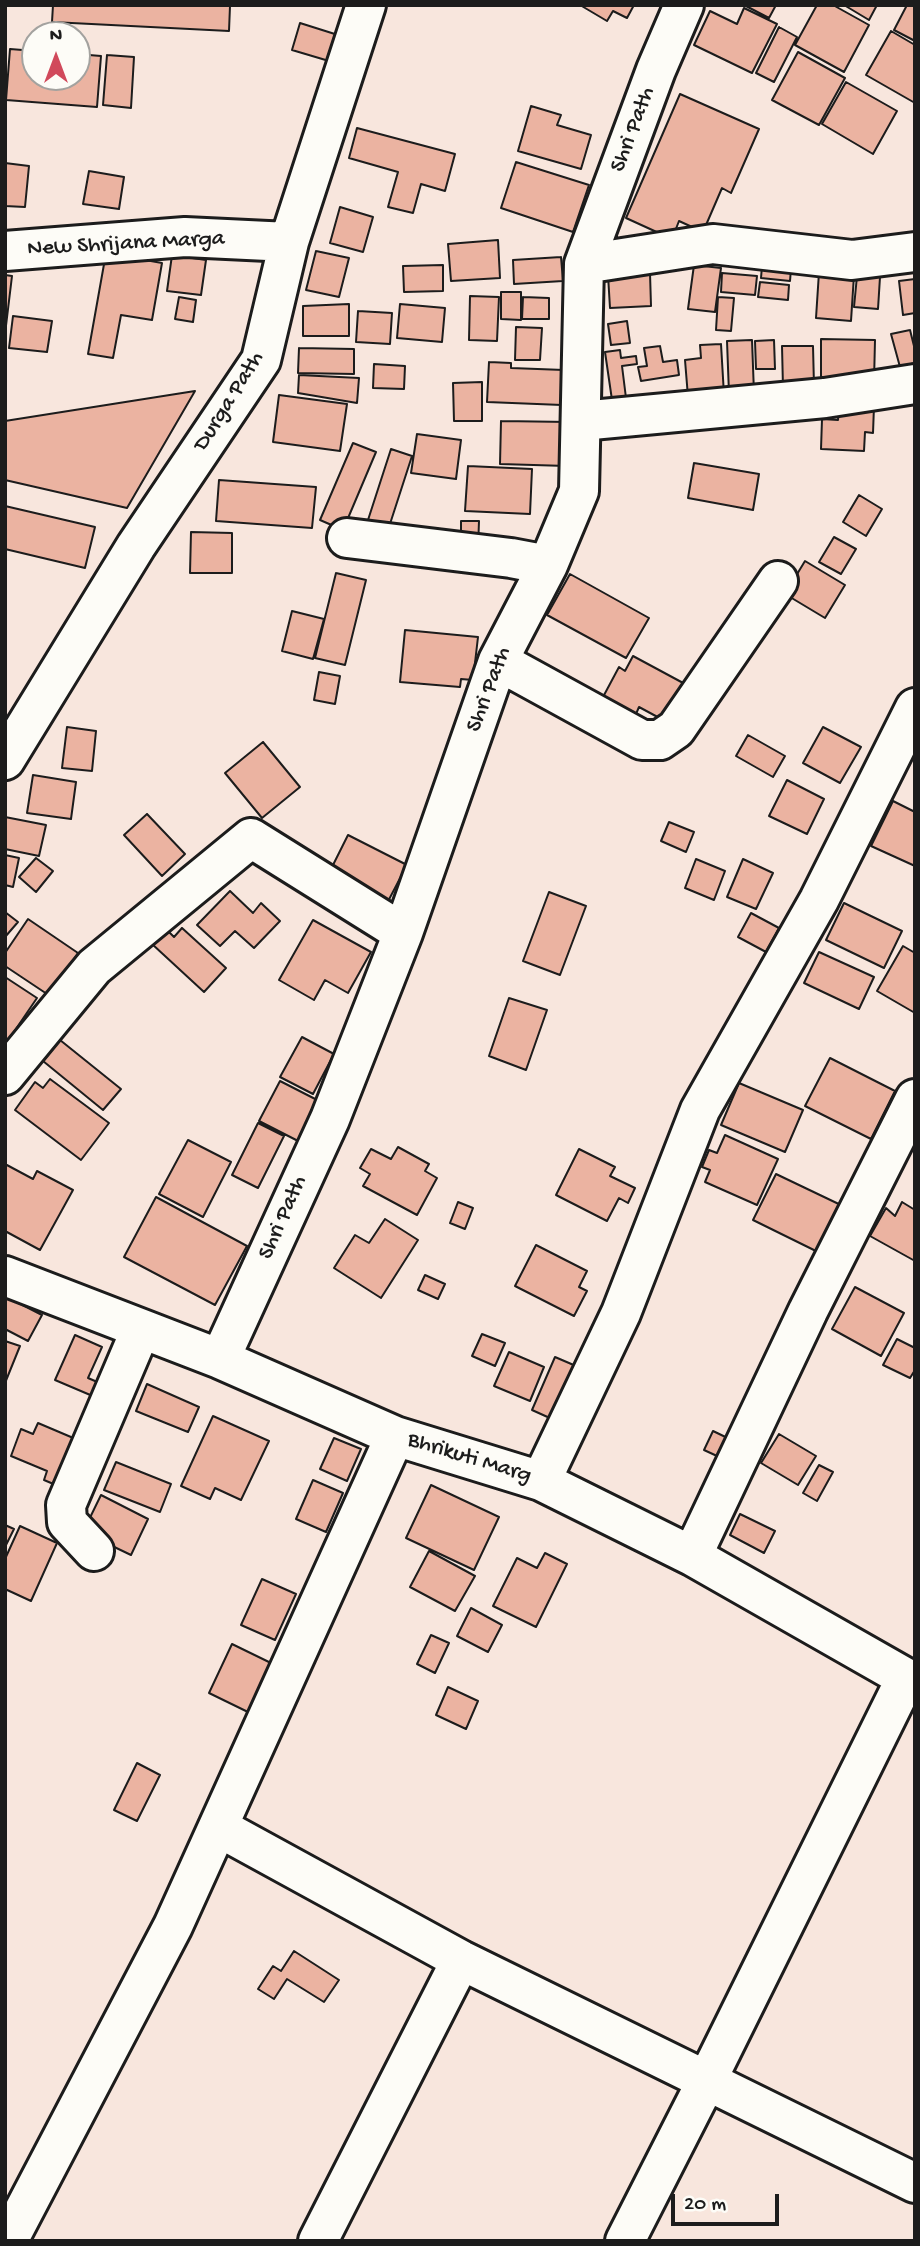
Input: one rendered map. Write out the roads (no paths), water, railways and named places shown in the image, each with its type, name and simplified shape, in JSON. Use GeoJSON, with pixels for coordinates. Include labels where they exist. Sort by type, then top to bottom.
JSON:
{"type":"FeatureCollection","features":[{"type":"Feature","properties":{"kind":"street","name":"Durga Path"},"geometry":{"type":"LineString","coordinates":[[5,760],[18,714],[136,546],[261,360],[289,242],[366,5]]}},
{"type":"Feature","properties":{"kind":"street","name":"Shri Path"},"geometry":{"type":"LineString","coordinates":[[220,1359],[330,1119],[403,933],[498,661],[548,565],[579,491],[584,264],[656,70],[684,5]]}},
{"type":"Feature","properties":{"kind":"street","name":"New Shrijana Marga"},"geometry":{"type":"LineString","coordinates":[[5,251],[185,237],[289,242]]}},
{"type":"Feature","properties":{"kind":"street"},"geometry":{"type":"LineString","coordinates":[[584,264],[713,244],[852,260],[915,252]]}},
{"type":"Feature","properties":{"kind":"street"},"geometry":{"type":"LineString","coordinates":[[582,421],[825,398],[915,384]]}},
{"type":"Feature","properties":{"kind":"street"},"geometry":{"type":"LineString","coordinates":[[347,538],[548,565]]}},
{"type":"Feature","properties":{"kind":"street"},"geometry":{"type":"LineString","coordinates":[[498,661],[642,740],[660,740],[676,729],[778,581]]}},
{"type":"Feature","properties":{"kind":"street"},"geometry":{"type":"LineString","coordinates":[[541,1481],[621,1313],[700,1110],[820,900],[915,708]]}},
{"type":"Feature","properties":{"kind":"street"},"geometry":{"type":"LineString","coordinates":[[5,1075],[94,967],[251,838],[403,933]]}},
{"type":"Feature","properties":{"kind":"street"},"geometry":{"type":"LineString","coordinates":[[692,1556],[808,1311],[915,1099]]}},
{"type":"Feature","properties":{"kind":"street","name":"Bhrikuti Marg"},"geometry":{"type":"LineString","coordinates":[[5,1276],[220,1359],[394,1436],[541,1481],[692,1556],[910,1680]]}},
{"type":"Feature","properties":{"kind":"street"},"geometry":{"type":"LineString","coordinates":[[94,1552],[67,1522],[66,1505],[141,1329]]}},
{"type":"Feature","properties":{"kind":"street"},"geometry":{"type":"LineString","coordinates":[[8,2241],[173,1926],[394,1436]]}},
{"type":"Feature","properties":{"kind":"street"},"geometry":{"type":"LineString","coordinates":[[625,2241],[910,1680]]}},
{"type":"Feature","properties":{"kind":"street"},"geometry":{"type":"LineString","coordinates":[[218,1827],[461,1960],[915,2183]]}},
{"type":"Feature","properties":{"kind":"street"},"geometry":{"type":"LineString","coordinates":[[318,2241],[461,1960]]}}]}
